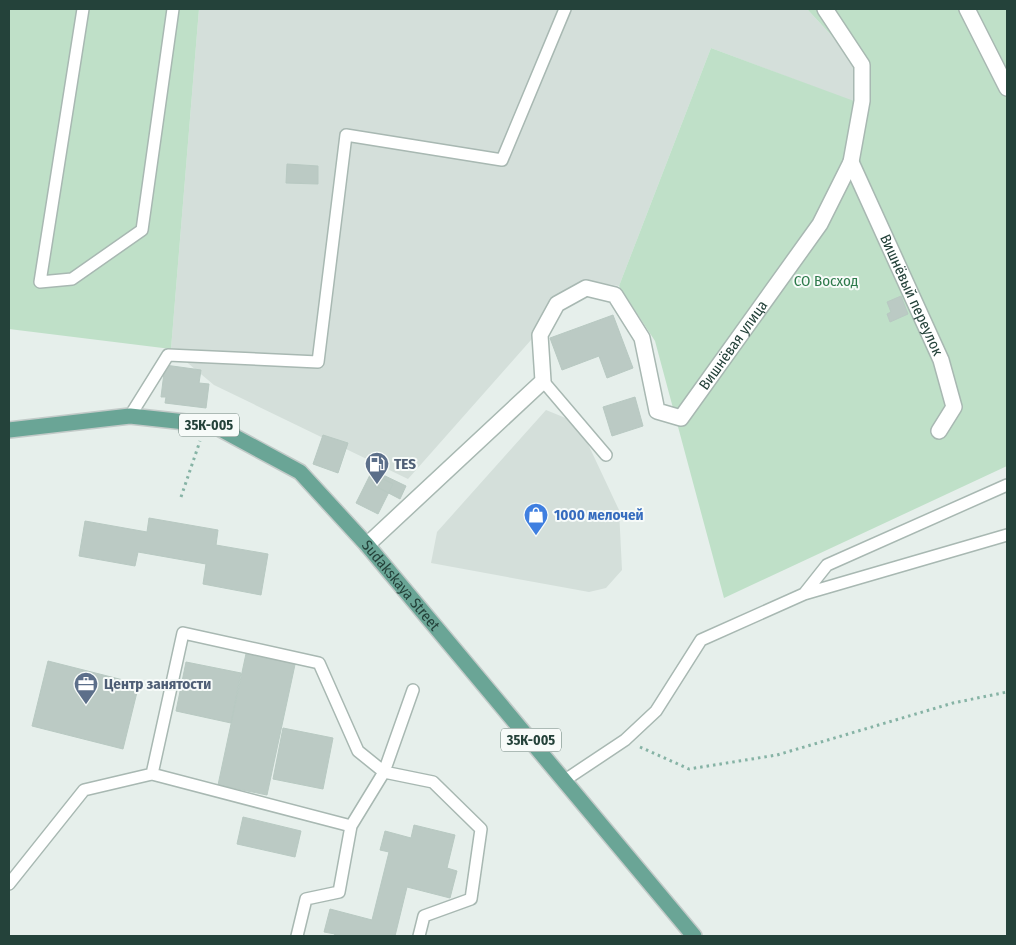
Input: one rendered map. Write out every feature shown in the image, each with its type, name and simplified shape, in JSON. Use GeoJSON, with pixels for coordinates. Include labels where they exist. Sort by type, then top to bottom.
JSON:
{"type":"FeatureCollection","features":[{"type":"Feature","properties":{"kind":"main road","name":"Sudakskaya Street"},"geometry":{"type":"LineString","coordinates":[[9,430],[130,416],[193,423],[213,426],[300,472],[368,545],[694,936]]}},
{"type":"Feature","properties":{"kind":"street","name":"Вишнёвая улица"},"geometry":{"type":"LineString","coordinates":[[543,381],[540,335],[557,304],[586,288],[615,295],[642,338],[657,411],[681,418],[820,224],[850,162],[862,101],[862,65],[825,9]]}},
{"type":"Feature","properties":{"kind":"street"},"geometry":{"type":"LineString","coordinates":[[967,9],[1007,88]]}},
{"type":"Feature","properties":{"kind":"street","name":"Вишнёвый переулок"},"geometry":{"type":"LineString","coordinates":[[850,162],[941,360],[954,407],[939,431]]}},
{"type":"Feature","properties":{"kind":"street"},"geometry":{"type":"LineString","coordinates":[[368,545],[543,381]]}},
{"type":"Feature","properties":{"kind":"lane"},"geometry":{"type":"LineString","coordinates":[[83,9],[40,282],[72,279],[142,230],[174,9]]}},
{"type":"Feature","properties":{"kind":"lane"},"geometry":{"type":"LineString","coordinates":[[130,416],[168,355],[318,362],[346,135],[502,160],[565,9]]}},
{"type":"Feature","properties":{"kind":"lane"},"geometry":{"type":"LineString","coordinates":[[543,381],[606,455]]}},
{"type":"Feature","properties":{"kind":"lane"},"geometry":{"type":"LineString","coordinates":[[804,594],[827,565],[1007,485]]}},
{"type":"Feature","properties":{"kind":"lane"},"geometry":{"type":"LineString","coordinates":[[565,780],[625,740],[656,711],[701,640],[804,594],[1007,534]]}},
{"type":"Feature","properties":{"kind":"lane"},"geometry":{"type":"LineString","coordinates":[[152,774],[183,633],[319,663],[358,751],[384,772],[433,782],[481,829],[471,899],[424,916],[419,936]]}},
{"type":"Feature","properties":{"kind":"lane"},"geometry":{"type":"LineString","coordinates":[[297,936],[306,899],[339,892],[351,826],[384,772],[413,690]]}},
{"type":"Feature","properties":{"kind":"lane"},"geometry":{"type":"LineString","coordinates":[[9,884],[84,790],[152,774],[351,826]]}},
{"type":"Feature","properties":{"kind":"path"},"geometry":{"type":"LineString","coordinates":[[181,497],[202,436],[193,423]]}},
{"type":"Feature","properties":{"kind":"path"},"geometry":{"type":"LineString","coordinates":[[625,740],[689,769],[777,755],[953,703],[1007,692]]}},
{"type":"Feature","properties":{"kind":"shaded area"},"geometry":{"type":"Polygon","coordinates":[[[199,9],[807,9],[857,63],[854,102],[711,48],[619,286],[584,280],[408,479],[214,385],[171,349],[199,9]]]}},
{"type":"Feature","properties":{"kind":"shaded area"},"geometry":{"type":"Polygon","coordinates":[[[546,410],[568,419],[588,444],[619,510],[622,570],[606,588],[589,592],[431,563],[437,532],[546,410]]]}},
{"type":"Feature","properties":{"kind":"green space"},"geometry":{"type":"Polygon","coordinates":[[[9,9],[199,9],[171,349],[9,329],[9,9]]]}},
{"type":"Feature","properties":{"kind":"green space","name":"СО Восход"},"geometry":{"type":"Polygon","coordinates":[[[807,9],[1007,9],[1007,466],[724,598],[655,341],[619,286],[711,48],[854,101],[857,63],[807,9]]]}},
{"type":"Feature","properties":{"kind":"building"},"geometry":{"type":"Polygon","coordinates":[[[287,164],[318,166],[318,184],[286,183],[287,164]]]}},
{"type":"Feature","properties":{"kind":"building"},"geometry":{"type":"Polygon","coordinates":[[[901,296],[908,314],[890,322],[887,314],[891,312],[887,302],[901,296]]]}},
{"type":"Feature","properties":{"kind":"building"},"geometry":{"type":"Polygon","coordinates":[[[613,315],[633,368],[607,378],[599,356],[562,370],[550,338],[613,315]]]}},
{"type":"Feature","properties":{"kind":"building"},"geometry":{"type":"Polygon","coordinates":[[[165,365],[201,370],[199,383],[209,384],[206,408],[165,403],[166,397],[161,397],[165,365]]]}},
{"type":"Feature","properties":{"kind":"building"},"geometry":{"type":"Polygon","coordinates":[[[635,397],[643,426],[612,436],[603,407],[635,397]]]}},
{"type":"Feature","properties":{"kind":"building"},"geometry":{"type":"Polygon","coordinates":[[[323,435],[348,443],[338,473],[313,464],[323,435]]]}},
{"type":"Feature","properties":{"kind":"building"},"geometry":{"type":"Polygon","coordinates":[[[371,473],[393,484],[378,514],[356,503],[371,473]]]}},
{"type":"Feature","properties":{"kind":"building"},"geometry":{"type":"Polygon","coordinates":[[[381,474],[406,486],[400,499],[375,486],[381,474]]]}},
{"type":"Feature","properties":{"kind":"building"},"geometry":{"type":"Polygon","coordinates":[[[149,518],[218,530],[216,545],[268,554],[261,595],[203,584],[206,564],[138,552],[135,566],[79,556],[85,521],[147,532],[149,518]]]}},
{"type":"Feature","properties":{"kind":"building"},"geometry":{"type":"Polygon","coordinates":[[[247,649],[296,660],[267,795],[218,785],[247,649]]]}},
{"type":"Feature","properties":{"kind":"building","name":"Центр занятости"},"geometry":{"type":"Polygon","coordinates":[[[48,661],[139,684],[123,749],[32,726],[48,661]]]}},
{"type":"Feature","properties":{"kind":"building"},"geometry":{"type":"Polygon","coordinates":[[[186,662],[241,673],[231,723],[176,711],[186,662]]]}},
{"type":"Feature","properties":{"kind":"building"},"geometry":{"type":"Polygon","coordinates":[[[283,728],[333,738],[323,789],[273,779],[283,728]]]}},
{"type":"Feature","properties":{"kind":"building"},"geometry":{"type":"Polygon","coordinates":[[[243,817],[301,831],[295,857],[237,844],[243,817]]]}},
{"type":"Feature","properties":{"kind":"building"},"geometry":{"type":"Polygon","coordinates":[[[414,825],[455,835],[447,868],[457,871],[450,898],[407,887],[395,936],[334,936],[335,934],[324,932],[330,909],[372,920],[389,852],[380,850],[385,831],[411,838],[414,825]]]}},
{"type":"Feature","properties":{"kind":"place","name":"TES"},"geometry":{"type":"Point","coordinates":[377,485]}},
{"type":"Feature","properties":{"kind":"place","name":"1000 мелочей"},"geometry":{"type":"Point","coordinates":[536,536]}},
{"type":"Feature","properties":{"kind":"place","name":"Центр занятости"},"geometry":{"type":"Point","coordinates":[86,705]}}]}
